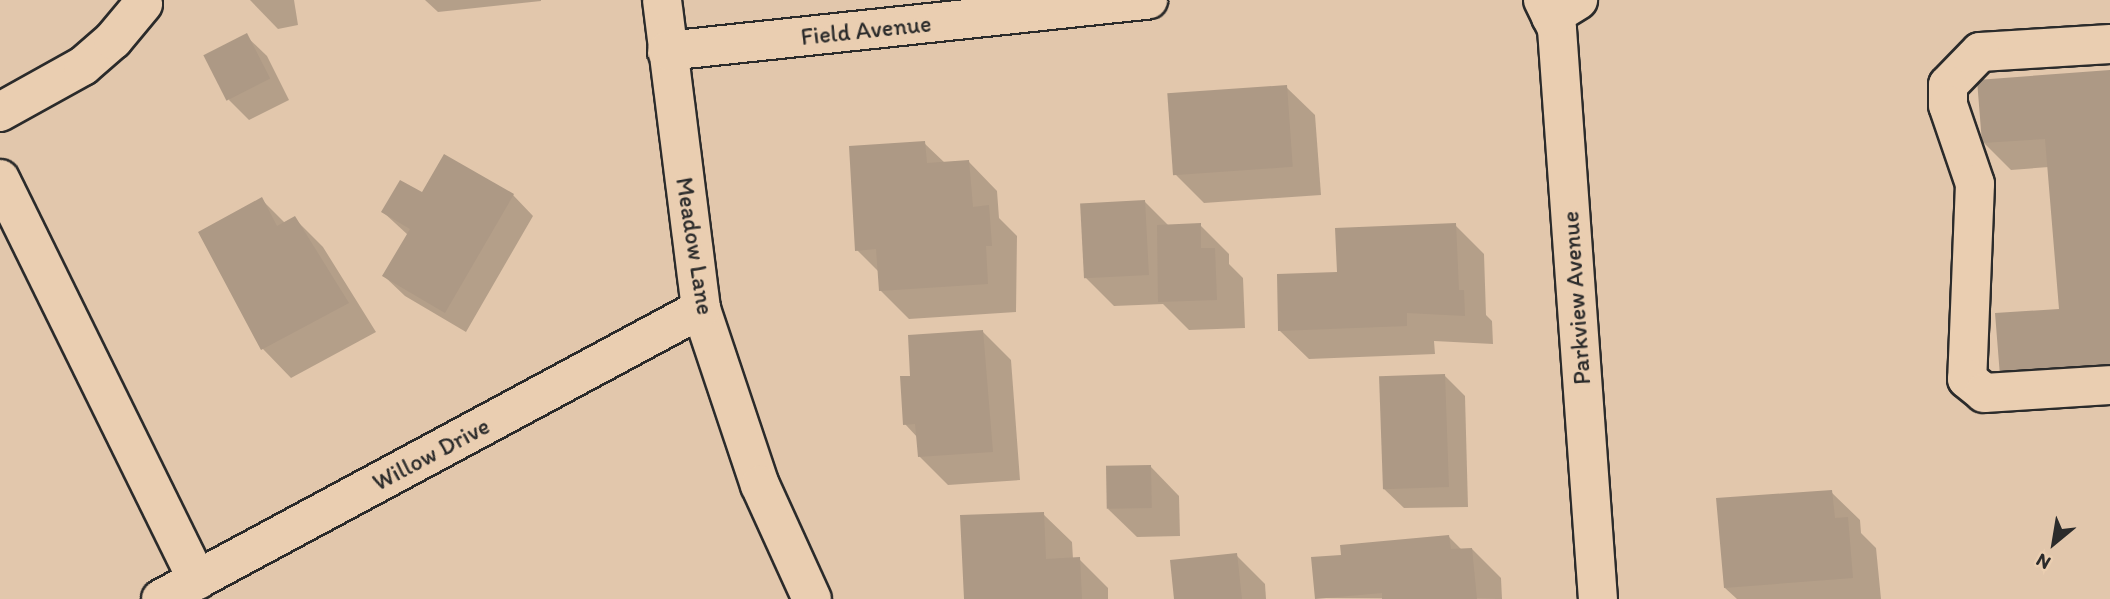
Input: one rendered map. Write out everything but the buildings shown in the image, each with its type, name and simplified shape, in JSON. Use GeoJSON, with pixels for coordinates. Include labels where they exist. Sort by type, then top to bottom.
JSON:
{"type":"FeatureCollection","features":[{"type":"Feature","properties":{"kind":"street","name":"Meadow Lane"},"geometry":{"type":"LineString","coordinates":[[662,0],[701,309],[760,485],[811,599]]}},
{"type":"Feature","properties":{"kind":"street","name":"Field Avenue"},"geometry":{"type":"LineString","coordinates":[[667,51],[1148,0]]}},
{"type":"Feature","properties":{"kind":"street"},"geometry":{"type":"LineString","coordinates":[[0,112],[83,66],[113,40],[143,4]]}},
{"type":"Feature","properties":{"kind":"street","name":"Parkview Avenue"},"geometry":{"type":"LineString","coordinates":[[1557,6],[1598,599]]}},
{"type":"Feature","properties":{"kind":"street"},"geometry":{"type":"LineString","coordinates":[[2110,44],[1980,52],[1948,85],[1948,105],[1975,184],[1967,379],[1984,393],[2110,385]]}},
{"type":"Feature","properties":{"kind":"street"},"geometry":{"type":"LineString","coordinates":[[0,179],[197,580]]}},
{"type":"Feature","properties":{"kind":"street","name":"Willow Drive"},"geometry":{"type":"LineString","coordinates":[[161,599],[701,309]]}}]}
